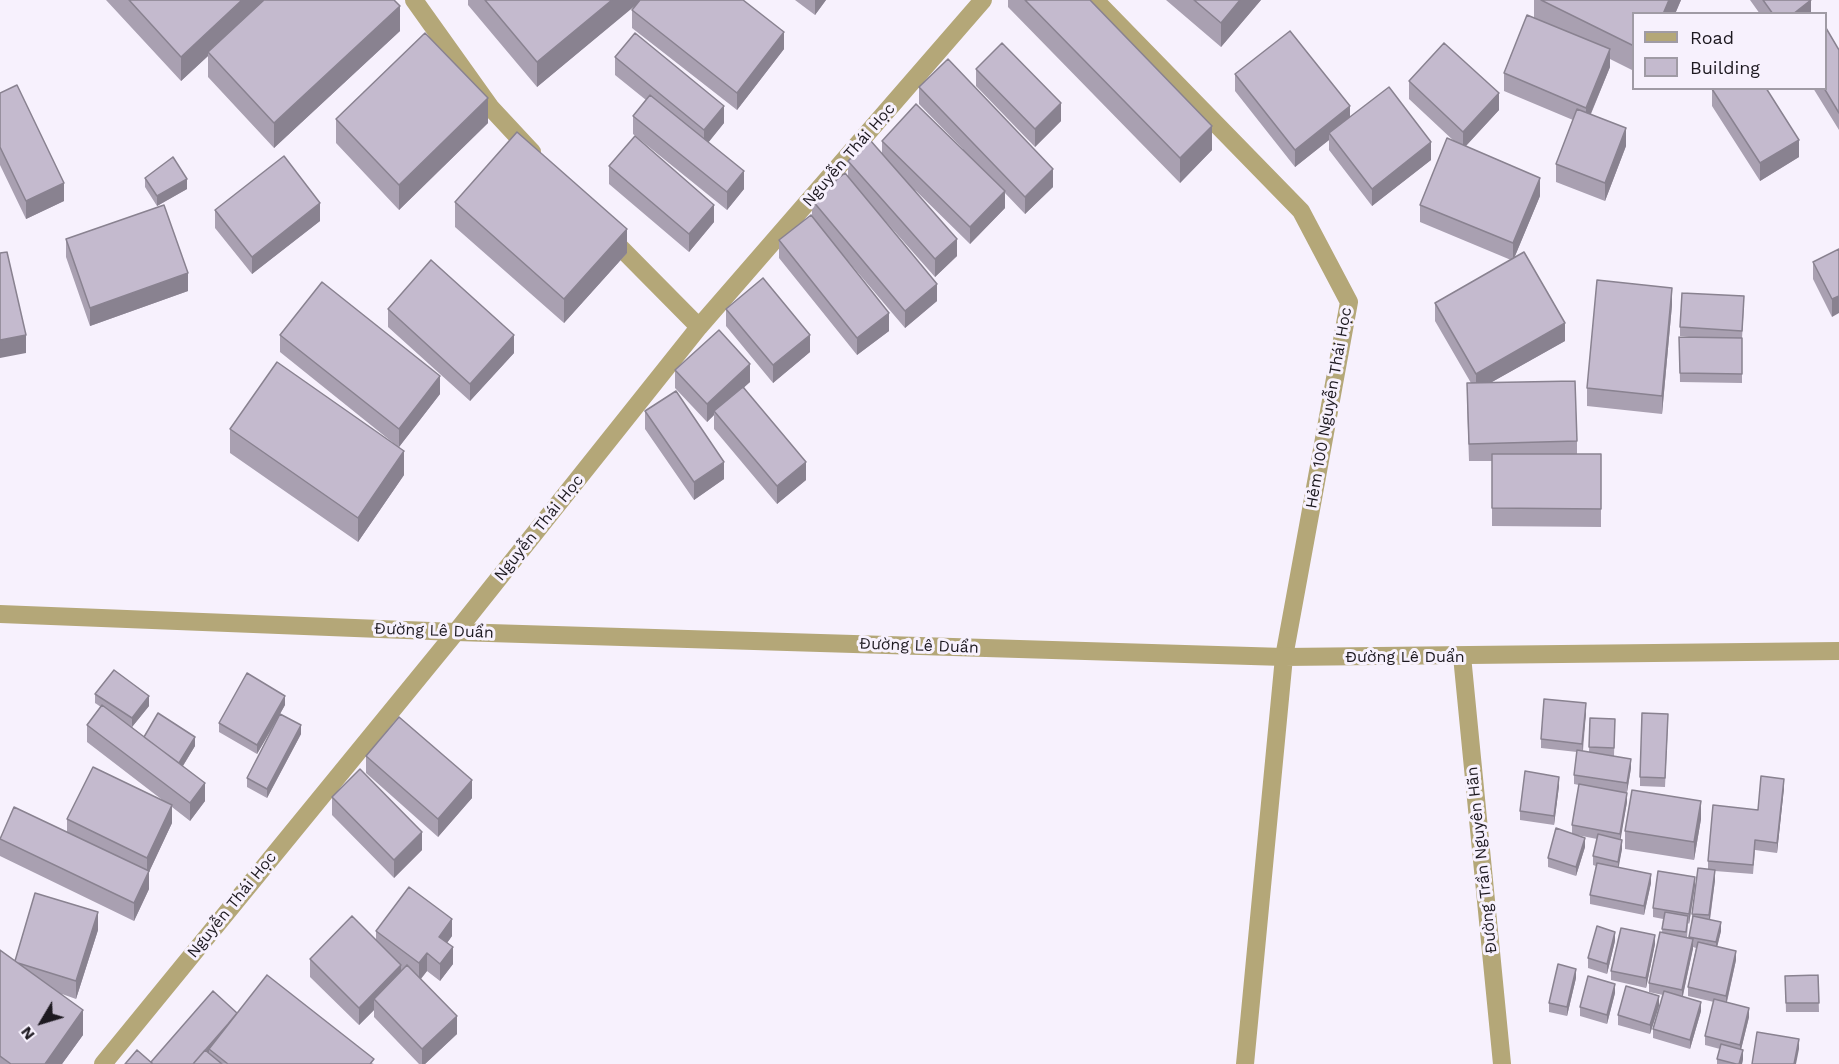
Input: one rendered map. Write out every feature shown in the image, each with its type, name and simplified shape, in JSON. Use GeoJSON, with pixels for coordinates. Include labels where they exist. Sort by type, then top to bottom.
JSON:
{"type":"FeatureCollection","features":[{"type":"Feature","properties":{"kind":"street"},"geometry":{"type":"LineString","coordinates":[[414,0],[491,108],[546,167]]}},
{"type":"Feature","properties":{"kind":"street","name":"Nguyễn Thái Học"},"geometry":{"type":"LineString","coordinates":[[103,1064],[456,632],[699,327],[983,0]]}},
{"type":"Feature","properties":{"kind":"street","name":"Hẻm 100 Nguyễn Thái Học"},"geometry":{"type":"LineString","coordinates":[[1095,0],[1301,211],[1349,302],[1284,657],[1245,1064]]}},
{"type":"Feature","properties":{"kind":"street"},"geometry":{"type":"LineString","coordinates":[[601,227],[699,327]]}},
{"type":"Feature","properties":{"kind":"street","name":"Đường Lê Duẩn"},"geometry":{"type":"LineString","coordinates":[[0,614],[456,632],[1284,657],[1839,651]]}},
{"type":"Feature","properties":{"kind":"street","name":"Đường Trần Nguyên Hãn"},"geometry":{"type":"LineString","coordinates":[[1462,656],[1503,1064]]}},
{"type":"Feature","properties":{"kind":"building"},"geometry":{"type":"Polygon","coordinates":[[[129,0],[242,0],[181,57],[129,0]]]}},
{"type":"Feature","properties":{"kind":"building"},"geometry":{"type":"Polygon","coordinates":[[[264,0],[394,0],[400,6],[274,123],[208,52],[264,0]]]}},
{"type":"Feature","properties":{"kind":"building"},"geometry":{"type":"Polygon","coordinates":[[[485,0],[612,0],[537,62],[485,0]]]}},
{"type":"Feature","properties":{"kind":"building"},"geometry":{"type":"Polygon","coordinates":[[[640,0],[743,0],[784,32],[737,93],[632,10],[640,0]]]}},
{"type":"Feature","properties":{"kind":"building"},"geometry":{"type":"Polygon","coordinates":[[[1025,0],[1090,0],[1212,126],[1180,158],[1025,0]]]}},
{"type":"Feature","properties":{"kind":"building"},"geometry":{"type":"Polygon","coordinates":[[[1194,0],[1240,0],[1221,23],[1194,0]]]}},
{"type":"Feature","properties":{"kind":"building"},"geometry":{"type":"Polygon","coordinates":[[[1541,0],[1669,0],[1664,12],[1632,12],[1632,45],[1541,0]]]}},
{"type":"Feature","properties":{"kind":"building"},"geometry":{"type":"Polygon","coordinates":[[[1763,0],[1811,0],[1796,12],[1772,12],[1763,0]]]}},
{"type":"Feature","properties":{"kind":"building"},"geometry":{"type":"Polygon","coordinates":[[[1527,15],[1610,49],[1586,108],[1504,73],[1527,15]]]}},
{"type":"Feature","properties":{"kind":"building"},"geometry":{"type":"Polygon","coordinates":[[[1827,30],[1839,50],[1839,113],[1825,90],[1827,30]]]}},
{"type":"Feature","properties":{"kind":"building"},"geometry":{"type":"Polygon","coordinates":[[[1290,31],[1350,106],[1295,150],[1235,74],[1290,31]]]}},
{"type":"Feature","properties":{"kind":"building"},"geometry":{"type":"Polygon","coordinates":[[[425,33],[488,98],[399,185],[336,119],[425,33]]]}},
{"type":"Feature","properties":{"kind":"building"},"geometry":{"type":"Polygon","coordinates":[[[635,33],[724,106],[704,130],[615,57],[635,33]]]}},
{"type":"Feature","properties":{"kind":"building"},"geometry":{"type":"Polygon","coordinates":[[[1002,43],[1061,103],[1035,129],[976,69],[1002,43]]]}},
{"type":"Feature","properties":{"kind":"building"},"geometry":{"type":"Polygon","coordinates":[[[1444,43],[1499,93],[1463,132],[1409,81],[1444,43]]]}},
{"type":"Feature","properties":{"kind":"building"},"geometry":{"type":"Polygon","coordinates":[[[948,59],[1053,169],[1025,197],[919,87],[948,59]]]}},
{"type":"Feature","properties":{"kind":"building"},"geometry":{"type":"Polygon","coordinates":[[[17,85],[64,183],[26,201],[0,147],[0,93],[17,85]]]}},
{"type":"Feature","properties":{"kind":"building"},"geometry":{"type":"Polygon","coordinates":[[[1389,87],[1431,142],[1372,189],[1329,133],[1389,87]]]}},
{"type":"Feature","properties":{"kind":"building"},"geometry":{"type":"Polygon","coordinates":[[[1713,90],[1767,90],[1799,140],[1760,163],[1713,90]]]}},
{"type":"Feature","properties":{"kind":"building"},"geometry":{"type":"Polygon","coordinates":[[[650,95],[744,171],[727,192],[633,116],[650,95]]]}},
{"type":"Feature","properties":{"kind":"building"},"geometry":{"type":"Polygon","coordinates":[[[916,104],[1005,191],[970,227],[882,141],[916,104]]]}},
{"type":"Feature","properties":{"kind":"building"},"geometry":{"type":"Polygon","coordinates":[[[1577,109],[1626,128],[1605,183],[1556,164],[1577,109]]]}},
{"type":"Feature","properties":{"kind":"building"},"geometry":{"type":"Polygon","coordinates":[[[517,132],[627,229],[564,299],[455,202],[517,132]]]}},
{"type":"Feature","properties":{"kind":"building"},"geometry":{"type":"Polygon","coordinates":[[[635,136],[714,205],[689,234],[609,166],[635,136]]]}},
{"type":"Feature","properties":{"kind":"building"},"geometry":{"type":"Polygon","coordinates":[[[1447,138],[1540,178],[1513,243],[1420,205],[1447,138]]]}},
{"type":"Feature","properties":{"kind":"building"},"geometry":{"type":"Polygon","coordinates":[[[870,140],[957,239],[935,259],[848,161],[870,140]]]}},
{"type":"Feature","properties":{"kind":"building"},"geometry":{"type":"Polygon","coordinates":[[[284,156],[320,203],[252,257],[215,210],[284,156]]]}},
{"type":"Feature","properties":{"kind":"building"},"geometry":{"type":"Polygon","coordinates":[[[173,157],[187,179],[157,196],[145,178],[173,157]]]}},
{"type":"Feature","properties":{"kind":"building"},"geometry":{"type":"Polygon","coordinates":[[[845,173],[937,284],[905,311],[812,200],[845,173]]]}},
{"type":"Feature","properties":{"kind":"building"},"geometry":{"type":"Polygon","coordinates":[[[164,205],[188,273],[90,308],[66,239],[164,205]]]}},
{"type":"Feature","properties":{"kind":"building"},"geometry":{"type":"Polygon","coordinates":[[[811,215],[889,313],[857,338],[779,240],[811,215]]]}},
{"type":"Feature","properties":{"kind":"building"},"geometry":{"type":"Polygon","coordinates":[[[1839,249],[1839,296],[1832,299],[1813,262],[1839,249]]]}},
{"type":"Feature","properties":{"kind":"building"},"geometry":{"type":"Polygon","coordinates":[[[7,252],[26,335],[0,340],[0,253],[7,252]]]}},
{"type":"Feature","properties":{"kind":"building"},"geometry":{"type":"Polygon","coordinates":[[[1524,252],[1565,323],[1476,374],[1435,303],[1524,252]]]}},
{"type":"Feature","properties":{"kind":"building"},"geometry":{"type":"Polygon","coordinates":[[[431,260],[514,335],[470,384],[388,309],[431,260]]]}},
{"type":"Feature","properties":{"kind":"building"},"geometry":{"type":"Polygon","coordinates":[[[763,278],[810,335],[773,365],[726,309],[763,278]]]}},
{"type":"Feature","properties":{"kind":"building"},"geometry":{"type":"Polygon","coordinates":[[[1597,280],[1672,288],[1662,396],[1587,388],[1597,280]]]}},
{"type":"Feature","properties":{"kind":"building"},"geometry":{"type":"Polygon","coordinates":[[[322,282],[440,376],[399,429],[280,335],[322,282]]]}},
{"type":"Feature","properties":{"kind":"building"},"geometry":{"type":"Polygon","coordinates":[[[1682,293],[1744,296],[1742,331],[1680,327],[1682,293]]]}},
{"type":"Feature","properties":{"kind":"building"},"geometry":{"type":"Polygon","coordinates":[[[719,330],[750,364],[707,404],[675,370],[719,330]]]}},
{"type":"Feature","properties":{"kind":"building"},"geometry":{"type":"Polygon","coordinates":[[[1679,337],[1742,338],[1742,374],[1680,373],[1679,337]]]}},
{"type":"Feature","properties":{"kind":"building"},"geometry":{"type":"Polygon","coordinates":[[[277,362],[404,451],[358,518],[230,429],[277,362]]]}},
{"type":"Feature","properties":{"kind":"building"},"geometry":{"type":"Polygon","coordinates":[[[1575,381],[1577,441],[1469,444],[1467,383],[1575,381]]]}},
{"type":"Feature","properties":{"kind":"building"},"geometry":{"type":"Polygon","coordinates":[[[743,387],[806,462],[777,486],[714,411],[743,387]]]}},
{"type":"Feature","properties":{"kind":"building"},"geometry":{"type":"Polygon","coordinates":[[[676,391],[724,462],[694,482],[645,411],[676,391]]]}},
{"type":"Feature","properties":{"kind":"building"},"geometry":{"type":"Polygon","coordinates":[[[1492,454],[1601,454],[1601,509],[1492,508],[1492,454]]]}},
{"type":"Feature","properties":{"kind":"building"},"geometry":{"type":"Polygon","coordinates":[[[114,670],[149,696],[132,718],[95,694],[114,670]]]}},
{"type":"Feature","properties":{"kind":"building"},"geometry":{"type":"Polygon","coordinates":[[[247,673],[285,696],[257,745],[219,723],[247,673]]]}},
{"type":"Feature","properties":{"kind":"building"},"geometry":{"type":"Polygon","coordinates":[[[1544,699],[1586,703],[1582,744],[1541,739],[1544,699]]]}},
{"type":"Feature","properties":{"kind":"building"},"geometry":{"type":"Polygon","coordinates":[[[102,705],[205,783],[190,803],[87,725],[102,705]]]}},
{"type":"Feature","properties":{"kind":"building"},"geometry":{"type":"Polygon","coordinates":[[[158,713],[195,737],[179,763],[144,737],[158,713]]]}},
{"type":"Feature","properties":{"kind":"building"},"geometry":{"type":"Polygon","coordinates":[[[1642,713],[1668,714],[1665,778],[1640,777],[1642,713]]]}},
{"type":"Feature","properties":{"kind":"building"},"geometry":{"type":"Polygon","coordinates":[[[280,714],[301,725],[267,789],[247,778],[280,714]]]}},
{"type":"Feature","properties":{"kind":"building"},"geometry":{"type":"Polygon","coordinates":[[[399,717],[472,780],[438,819],[366,756],[399,717]]]}},
{"type":"Feature","properties":{"kind":"building"},"geometry":{"type":"Polygon","coordinates":[[[1590,718],[1615,719],[1614,748],[1589,747],[1590,718]]]}},
{"type":"Feature","properties":{"kind":"building"},"geometry":{"type":"Polygon","coordinates":[[[1577,750],[1631,759],[1627,783],[1574,775],[1577,750]]]}},
{"type":"Feature","properties":{"kind":"building"},"geometry":{"type":"Polygon","coordinates":[[[93,767],[172,805],[147,858],[67,819],[93,767]]]}},
{"type":"Feature","properties":{"kind":"building"},"geometry":{"type":"Polygon","coordinates":[[[360,769],[422,832],[394,860],[332,797],[360,769]]]}},
{"type":"Feature","properties":{"kind":"building"},"geometry":{"type":"Polygon","coordinates":[[[1525,771],[1559,777],[1554,816],[1520,811],[1525,771]]]}},
{"type":"Feature","properties":{"kind":"building"},"geometry":{"type":"Polygon","coordinates":[[[1761,776],[1784,779],[1777,843],[1755,840],[1753,865],[1708,861],[1713,805],[1758,810],[1761,776]]]}},
{"type":"Feature","properties":{"kind":"building"},"geometry":{"type":"Polygon","coordinates":[[[1579,784],[1627,793],[1620,834],[1572,825],[1579,784]]]}},
{"type":"Feature","properties":{"kind":"building"},"geometry":{"type":"Polygon","coordinates":[[[1632,790],[1701,801],[1694,842],[1625,831],[1632,790]]]}},
{"type":"Feature","properties":{"kind":"building"},"geometry":{"type":"Polygon","coordinates":[[[14,807],[149,871],[134,903],[0,839],[14,807]]]}},
{"type":"Feature","properties":{"kind":"building"},"geometry":{"type":"Polygon","coordinates":[[[1556,828],[1585,838],[1576,867],[1548,858],[1556,828]]]}},
{"type":"Feature","properties":{"kind":"building"},"geometry":{"type":"Polygon","coordinates":[[[1598,834],[1622,840],[1618,862],[1593,856],[1598,834]]]}},
{"type":"Feature","properties":{"kind":"building"},"geometry":{"type":"Polygon","coordinates":[[[1597,863],[1651,874],[1644,906],[1590,895],[1597,863]]]}},
{"type":"Feature","properties":{"kind":"building"},"geometry":{"type":"Polygon","coordinates":[[[1698,868],[1715,870],[1709,915],[1692,914],[1698,868]]]}},
{"type":"Feature","properties":{"kind":"building"},"geometry":{"type":"Polygon","coordinates":[[[1658,871],[1695,877],[1689,914],[1653,908],[1658,871]]]}},
{"type":"Feature","properties":{"kind":"building"},"geometry":{"type":"Polygon","coordinates":[[[409,887],[452,919],[439,937],[453,947],[440,964],[427,953],[419,963],[376,931],[409,887]]]}},
{"type":"Feature","properties":{"kind":"building"},"geometry":{"type":"Polygon","coordinates":[[[35,893],[98,912],[76,981],[15,961],[35,893]]]}},
{"type":"Feature","properties":{"kind":"building"},"geometry":{"type":"Polygon","coordinates":[[[1665,912],[1688,916],[1686,932],[1662,929],[1665,912]]]}},
{"type":"Feature","properties":{"kind":"building"},"geometry":{"type":"Polygon","coordinates":[[[352,916],[401,965],[359,1008],[310,959],[352,916]]]}},
{"type":"Feature","properties":{"kind":"building"},"geometry":{"type":"Polygon","coordinates":[[[1693,916],[1721,922],[1716,942],[1689,937],[1693,916]]]}},
{"type":"Feature","properties":{"kind":"building"},"geometry":{"type":"Polygon","coordinates":[[[1597,926],[1615,932],[1607,964],[1588,958],[1597,926]]]}},
{"type":"Feature","properties":{"kind":"building"},"geometry":{"type":"Polygon","coordinates":[[[1621,928],[1655,935],[1646,978],[1611,971],[1621,928]]]}},
{"type":"Feature","properties":{"kind":"building"},"geometry":{"type":"Polygon","coordinates":[[[1660,932],[1693,939],[1682,990],[1649,983],[1660,932]]]}},
{"type":"Feature","properties":{"kind":"building"},"geometry":{"type":"Polygon","coordinates":[[[1698,942],[1736,951],[1726,996],[1688,987],[1698,942]]]}},
{"type":"Feature","properties":{"kind":"building"},"geometry":{"type":"Polygon","coordinates":[[[0,950],[83,1010],[45,1064],[11,1064],[0,1056],[0,950]]]}},
{"type":"Feature","properties":{"kind":"building"},"geometry":{"type":"Polygon","coordinates":[[[1558,964],[1576,969],[1567,1007],[1549,1003],[1558,964]]]}},
{"type":"Feature","properties":{"kind":"building"},"geometry":{"type":"Polygon","coordinates":[[[407,965],[457,1016],[422,1049],[374,999],[407,965]]]}},
{"type":"Feature","properties":{"kind":"building"},"geometry":{"type":"Polygon","coordinates":[[[267,975],[374,1059],[370,1064],[228,1064],[209,1049],[267,975]]]}},
{"type":"Feature","properties":{"kind":"building"},"geometry":{"type":"Polygon","coordinates":[[[1818,975],[1819,1003],[1786,1003],[1785,976],[1818,975]]]}},
{"type":"Feature","properties":{"kind":"building"},"geometry":{"type":"Polygon","coordinates":[[[1588,976],[1615,984],[1607,1015],[1580,1007],[1588,976]]]}},
{"type":"Feature","properties":{"kind":"building"},"geometry":{"type":"Polygon","coordinates":[[[1626,986],[1659,996],[1650,1025],[1618,1015],[1626,986]]]}},
{"type":"Feature","properties":{"kind":"building"},"geometry":{"type":"Polygon","coordinates":[[[213,991],[237,1013],[228,1024],[193,1064],[153,1064],[151,1062],[213,991]]]}},
{"type":"Feature","properties":{"kind":"building"},"geometry":{"type":"Polygon","coordinates":[[[1664,991],[1701,1002],[1690,1040],[1653,1029],[1664,991]]]}},
{"type":"Feature","properties":{"kind":"building"},"geometry":{"type":"Polygon","coordinates":[[[1714,999],[1749,1008],[1740,1045],[1705,1036],[1714,999]]]}},
{"type":"Feature","properties":{"kind":"building"},"geometry":{"type":"Polygon","coordinates":[[[1757,1032],[1799,1039],[1794,1064],[1752,1064],[1757,1032]]]}},
{"type":"Feature","properties":{"kind":"building"},"geometry":{"type":"Polygon","coordinates":[[[1721,1044],[1743,1050],[1739,1064],[1717,1059],[1721,1044]]]}},
{"type":"Feature","properties":{"kind":"building"},"geometry":{"type":"Polygon","coordinates":[[[137,1050],[153,1064],[125,1064],[137,1050]]]}},
{"type":"Feature","properties":{"kind":"building"},"geometry":{"type":"Polygon","coordinates":[[[205,1050],[222,1064],[193,1064],[205,1050]]]}}]}
